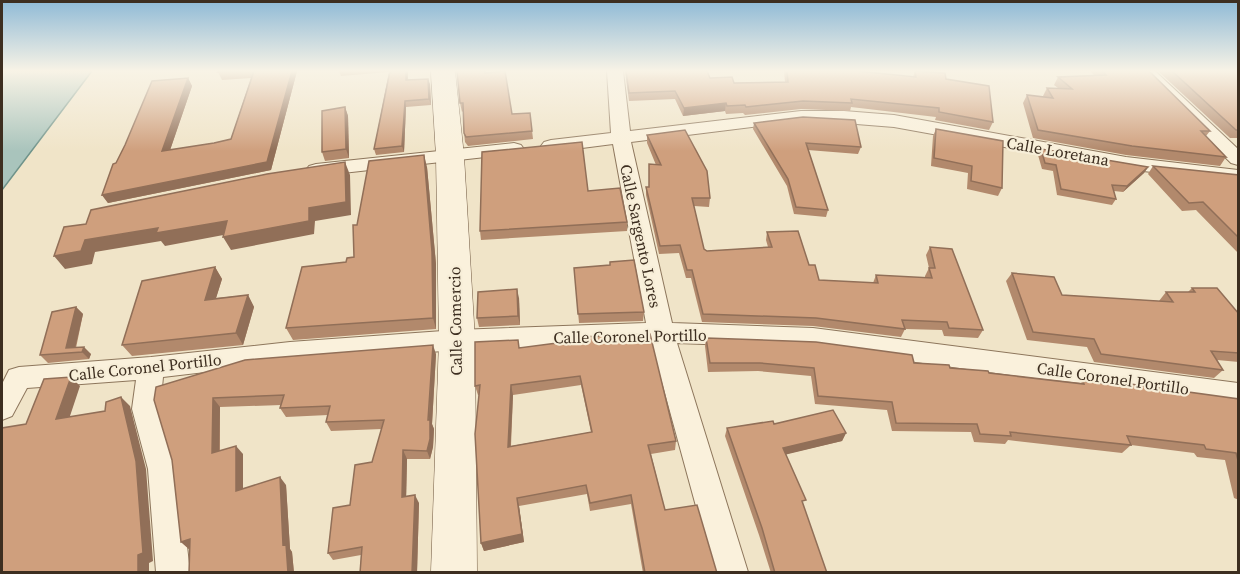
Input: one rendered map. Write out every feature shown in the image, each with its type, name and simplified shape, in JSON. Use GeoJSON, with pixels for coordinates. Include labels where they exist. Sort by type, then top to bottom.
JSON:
{"type":"FeatureCollection","features":[{"type":"Feature","properties":{"kind":"street","name":"Calle Comercio"},"geometry":{"type":"LineString","coordinates":[[445,98],[450,156],[457,340],[454,573]]}},
{"type":"Feature","properties":{"kind":"street","name":"Calle Sargento Lores"},"geometry":{"type":"LineString","coordinates":[[617,98],[621,138],[661,333],[731,573]]}},
{"type":"Feature","properties":{"kind":"street"},"geometry":{"type":"LineString","coordinates":[[1174,98],[1239,159]]}},
{"type":"Feature","properties":{"kind":"street","name":"Calle Loretana"},"geometry":{"type":"LineString","coordinates":[[292,175],[315,170],[621,138],[801,116],[894,121],[1126,163],[1239,176]]}},
{"type":"Feature","properties":{"kind":"street","name":"Calle Coronel Portillo"},"geometry":{"type":"LineString","coordinates":[[2,408],[19,378],[151,368],[290,352],[457,340],[661,333],[813,338],[1239,395]]}},
{"type":"Feature","properties":{"kind":"street"},"geometry":{"type":"LineString","coordinates":[[151,368],[146,409],[163,469],[173,573]]}},
{"type":"Feature","properties":{"kind":"water"},"geometry":{"type":"Polygon","coordinates":[[[2,98],[72,98],[2,190],[2,98]]]}},
{"type":"Feature","properties":{"kind":"building"},"geometry":{"type":"Polygon","coordinates":[[[145,98],[181,98],[162,151],[231,139],[245,98],[285,98],[267,162],[102,195],[113,164],[116,163],[125,145],[145,98]]]}},
{"type":"Feature","properties":{"kind":"building"},"geometry":{"type":"Polygon","coordinates":[[[385,98],[429,98],[405,101],[402,146],[374,149],[385,98]]]}},
{"type":"Feature","properties":{"kind":"building"},"geometry":{"type":"Polygon","coordinates":[[[460,98],[509,98],[512,114],[530,113],[532,131],[466,137],[463,103],[460,103],[460,98]]]}},
{"type":"Feature","properties":{"kind":"building"},"geometry":{"type":"Polygon","coordinates":[[[679,98],[990,98],[993,122],[939,112],[939,108],[851,99],[852,103],[803,101],[746,107],[745,105],[727,106],[726,103],[684,108],[679,98]]]}},
{"type":"Feature","properties":{"kind":"building"},"geometry":{"type":"Polygon","coordinates":[[[1028,98],[1176,98],[1210,131],[1201,131],[1226,157],[1132,146],[1038,130],[1028,98]]]}},
{"type":"Feature","properties":{"kind":"building"},"geometry":{"type":"Polygon","coordinates":[[[1201,98],[1239,98],[1239,130],[1236,130],[1201,98]]]}},
{"type":"Feature","properties":{"kind":"building"},"geometry":{"type":"Polygon","coordinates":[[[345,107],[346,149],[322,152],[322,111],[345,107]]]}},
{"type":"Feature","properties":{"kind":"building"},"geometry":{"type":"Polygon","coordinates":[[[803,117],[855,120],[861,147],[806,143],[828,210],[796,207],[788,179],[754,123],[803,117]]]}},
{"type":"Feature","properties":{"kind":"building"},"geometry":{"type":"Polygon","coordinates":[[[936,129],[1003,141],[1002,188],[971,181],[972,166],[934,158],[936,129]]]}},
{"type":"Feature","properties":{"kind":"building"},"geometry":{"type":"Polygon","coordinates":[[[685,130],[707,171],[710,198],[692,198],[704,249],[707,251],[772,247],[767,232],[798,231],[809,265],[815,265],[819,280],[878,283],[876,275],[932,278],[929,268],[935,268],[930,247],[952,249],[983,330],[949,328],[947,322],[902,320],[905,329],[816,318],[703,314],[692,270],[687,270],[680,245],[660,246],[646,187],[649,187],[649,164],[661,165],[647,135],[685,130]]]}},
{"type":"Feature","properties":{"kind":"building"},"geometry":{"type":"Polygon","coordinates":[[[582,142],[588,191],[620,188],[627,222],[480,231],[482,152],[582,142]]]}},
{"type":"Feature","properties":{"kind":"building"},"geometry":{"type":"Polygon","coordinates":[[[1041,149],[1148,167],[1127,186],[1112,185],[1116,199],[1061,189],[1056,165],[1045,163],[1041,149]]]}},
{"type":"Feature","properties":{"kind":"building"},"geometry":{"type":"Polygon","coordinates":[[[424,155],[432,252],[433,318],[286,328],[302,267],[346,262],[347,258],[354,257],[353,225],[357,225],[369,161],[424,155]]]}},
{"type":"Feature","properties":{"kind":"building"},"geometry":{"type":"Polygon","coordinates":[[[345,162],[346,202],[309,208],[309,221],[223,237],[227,221],[156,233],[158,228],[85,240],[81,251],[54,256],[64,227],[86,224],[91,210],[267,174],[345,162]]]}},
{"type":"Feature","properties":{"kind":"building"},"geometry":{"type":"Polygon","coordinates":[[[1153,166],[1239,175],[1239,238],[1203,202],[1189,203],[1153,166]]]}},
{"type":"Feature","properties":{"kind":"building"},"geometry":{"type":"Polygon","coordinates":[[[634,260],[644,312],[578,314],[574,268],[634,260]]]}},
{"type":"Feature","properties":{"kind":"building"},"geometry":{"type":"Polygon","coordinates":[[[215,267],[205,300],[248,295],[236,333],[122,345],[142,281],[215,267]]]}},
{"type":"Feature","properties":{"kind":"building"},"geometry":{"type":"Polygon","coordinates":[[[1012,273],[1054,277],[1062,295],[1173,302],[1166,292],[1195,292],[1192,288],[1217,288],[1239,314],[1239,353],[1211,351],[1223,370],[1101,354],[1094,339],[1033,332],[1012,273]]]}},
{"type":"Feature","properties":{"kind":"building"},"geometry":{"type":"Polygon","coordinates":[[[517,289],[518,316],[477,318],[478,292],[517,289]]]}},
{"type":"Feature","properties":{"kind":"building"},"geometry":{"type":"Polygon","coordinates":[[[76,307],[66,348],[84,347],[82,352],[40,355],[52,312],[76,307]]]}},
{"type":"Feature","properties":{"kind":"building"},"geometry":{"type":"Polygon","coordinates":[[[650,334],[676,441],[648,445],[665,510],[697,505],[717,573],[645,573],[631,495],[590,503],[586,485],[517,498],[522,534],[481,543],[475,434],[480,385],[475,386],[475,342],[518,340],[519,348],[580,340],[580,337],[650,334]],[[580,376],[511,385],[508,447],[592,432],[580,376]]]}},
{"type":"Feature","properties":{"kind":"building"},"geometry":{"type":"Polygon","coordinates":[[[706,338],[816,342],[912,355],[914,363],[949,365],[950,368],[1084,384],[1083,381],[1116,385],[1115,382],[1239,399],[1239,464],[1236,453],[1206,449],[1204,445],[1127,436],[1131,445],[1010,432],[1011,436],[980,434],[977,424],[896,423],[892,402],[818,396],[814,368],[760,363],[710,363],[706,338]]]}},
{"type":"Feature","properties":{"kind":"building"},"geometry":{"type":"Polygon","coordinates":[[[433,345],[428,420],[430,420],[430,439],[427,451],[403,450],[402,497],[415,495],[412,573],[360,573],[362,547],[328,553],[333,508],[350,505],[355,465],[372,462],[384,420],[326,422],[330,406],[280,408],[284,395],[213,398],[212,453],[236,446],[236,491],[280,477],[283,545],[286,544],[288,573],[189,573],[190,539],[181,542],[172,460],[154,400],[156,387],[245,360],[433,345]]]}},
{"type":"Feature","properties":{"kind":"building"},"geometry":{"type":"Polygon","coordinates":[[[71,377],[56,419],[105,411],[106,402],[121,397],[136,461],[143,553],[138,555],[138,573],[2,573],[2,428],[26,424],[44,379],[71,377]]]}},
{"type":"Feature","properties":{"kind":"building"},"geometry":{"type":"Polygon","coordinates":[[[833,410],[846,433],[783,448],[806,500],[802,501],[827,573],[775,573],[762,528],[727,428],[773,421],[774,424],[833,410]]]}}]}
